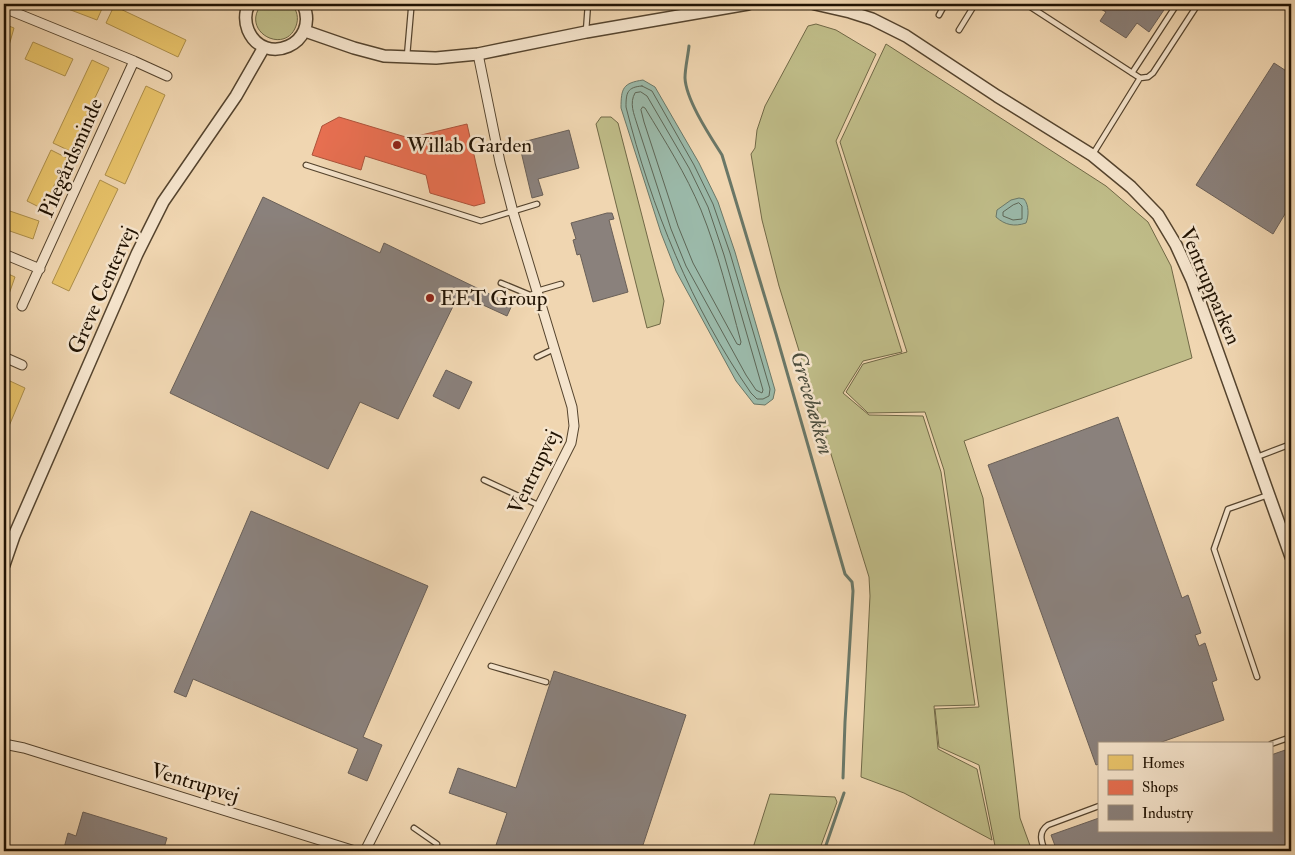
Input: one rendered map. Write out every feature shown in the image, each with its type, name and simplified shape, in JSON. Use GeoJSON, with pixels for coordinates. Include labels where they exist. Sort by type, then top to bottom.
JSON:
{"type":"FeatureCollection","features":[{"type":"Feature","properties":{"kind":"street"},"geometry":{"type":"LineString","coordinates":[[247,5],[246,25],[250,34],[256,42],[264,47],[276,49],[288,47],[298,41],[305,31],[307,21],[303,4]]}},
{"type":"Feature","properties":{"kind":"street"},"geometry":{"type":"LineString","coordinates":[[305,31],[384,56],[436,58],[478,54],[586,32],[748,4]]}},
{"type":"Feature","properties":{"kind":"street","name":"Ventrupparken"},"geometry":{"type":"LineString","coordinates":[[814,4],[872,19],[906,36],[1092,155],[1131,187],[1158,215],[1176,245],[1192,280],[1269,495],[1289,544],[1291,556]]}},
{"type":"Feature","properties":{"kind":"street"},"geometry":{"type":"LineString","coordinates":[[4,8],[167,76]]}},
{"type":"Feature","properties":{"kind":"street","name":"Greve Centervej"},"geometry":{"type":"LineString","coordinates":[[4,565],[18,527],[137,254],[163,202],[236,96],[264,47]]}},
{"type":"Feature","properties":{"kind":"street","name":"Ventrupvej"},"geometry":{"type":"LineString","coordinates":[[365,851],[571,443],[574,426],[572,406],[513,212],[500,162],[478,54]]}},
{"type":"Feature","properties":{"kind":"street","name":"Pilegårdsminde"},"geometry":{"type":"LineString","coordinates":[[22,306],[134,61]]}},
{"type":"Feature","properties":{"kind":"street"},"geometry":{"type":"LineString","coordinates":[[4,254],[40,269]]}},
{"type":"Feature","properties":{"kind":"street"},"geometry":{"type":"LineString","coordinates":[[4,357],[22,365]]}},
{"type":"Feature","properties":{"kind":"street","name":"Ventrupvej"},"geometry":{"type":"LineString","coordinates":[[4,738],[24,748]]}},
{"type":"Feature","properties":{"kind":"street","name":"Ventrupvej"},"geometry":{"type":"LineString","coordinates":[[4,744],[24,748],[355,851]]}},
{"type":"Feature","properties":{"kind":"lane"},"geometry":{"type":"LineString","coordinates":[[407,58],[411,10],[409,4]]}},
{"type":"Feature","properties":{"kind":"lane"},"geometry":{"type":"LineString","coordinates":[[586,32],[588,4]]}},
{"type":"Feature","properties":{"kind":"lane"},"geometry":{"type":"LineString","coordinates":[[938,15],[945,4]]}},
{"type":"Feature","properties":{"kind":"lane"},"geometry":{"type":"LineString","coordinates":[[960,30],[975,4]]}},
{"type":"Feature","properties":{"kind":"lane"},"geometry":{"type":"LineString","coordinates":[[1026,4],[1140,78],[1148,77],[1153,73],[1198,4]]}},
{"type":"Feature","properties":{"kind":"lane"},"geometry":{"type":"LineString","coordinates":[[1132,73],[1177,4]]}},
{"type":"Feature","properties":{"kind":"lane"},"geometry":{"type":"LineString","coordinates":[[1092,155],[1140,78]]}},
{"type":"Feature","properties":{"kind":"lane"},"geometry":{"type":"LineString","coordinates":[[306,165],[481,220],[537,204]]}},
{"type":"Feature","properties":{"kind":"lane"},"geometry":{"type":"LineString","coordinates":[[501,283],[530,295],[561,284]]}},
{"type":"Feature","properties":{"kind":"lane"},"geometry":{"type":"LineString","coordinates":[[538,357],[555,348]]}},
{"type":"Feature","properties":{"kind":"lane"},"geometry":{"type":"LineString","coordinates":[[1256,457],[1291,444]]}},
{"type":"Feature","properties":{"kind":"lane"},"geometry":{"type":"LineString","coordinates":[[484,480],[538,506]]}},
{"type":"Feature","properties":{"kind":"lane"},"geometry":{"type":"LineString","coordinates":[[1257,677],[1214,550],[1228,509],[1269,495]]}},
{"type":"Feature","properties":{"kind":"lane"},"geometry":{"type":"LineString","coordinates":[[491,666],[546,682]]}},
{"type":"Feature","properties":{"kind":"lane"},"geometry":{"type":"LineString","coordinates":[[1272,744],[1291,737]]}},
{"type":"Feature","properties":{"kind":"lane"},"geometry":{"type":"LineString","coordinates":[[1045,851],[1041,835],[1043,828],[1048,824],[1098,806]]}},
{"type":"Feature","properties":{"kind":"lane"},"geometry":{"type":"LineString","coordinates":[[414,828],[437,844],[436,851]]}},
{"type":"Feature","properties":{"kind":"shaded area"},"geometry":{"type":"Polygon","coordinates":[[[262,4],[292,4],[297,20],[296,26],[290,35],[283,39],[274,39],[260,31],[256,23],[256,14],[262,4]]]}},
{"type":"Feature","properties":{"kind":"shaded area"},"geometry":{"type":"Polygon","coordinates":[[[816,24],[836,30],[876,54],[836,141],[902,352],[863,361],[843,393],[869,415],[923,416],[941,472],[975,705],[934,706],[938,749],[977,769],[992,840],[904,793],[861,777],[870,596],[869,577],[779,286],[762,220],[751,154],[755,148],[757,130],[765,106],[808,26],[816,24]]]}},
{"type":"Feature","properties":{"kind":"shaded area"},"geometry":{"type":"Polygon","coordinates":[[[886,44],[1106,186],[1148,222],[1171,266],[1192,358],[964,441],[983,498],[1020,818],[1032,851],[996,851],[979,765],[939,747],[935,709],[979,707],[944,470],[925,412],[868,413],[846,392],[863,364],[907,352],[840,142],[886,44]]]}},
{"type":"Feature","properties":{"kind":"shaded area"},"geometry":{"type":"Polygon","coordinates":[[[601,117],[611,117],[618,123],[664,301],[660,324],[647,328],[596,124],[601,117]]]}},
{"type":"Feature","properties":{"kind":"shaded area"},"geometry":{"type":"Polygon","coordinates":[[[770,794],[835,797],[837,802],[819,851],[752,851],[770,794]]]}},
{"type":"Feature","properties":{"kind":"water"},"geometry":{"type":"Polygon","coordinates":[[[643,80],[655,87],[699,163],[718,202],[735,252],[775,390],[773,399],[765,405],[754,404],[736,381],[676,271],[661,233],[621,108],[624,88],[631,83],[643,80]]]}},
{"type":"Feature","properties":{"kind":"water"},"geometry":{"type":"Polygon","coordinates":[[[1024,199],[1028,207],[1026,223],[1010,224],[996,217],[997,210],[1011,200],[1024,199]]]}},
{"type":"Feature","properties":{"kind":"building: Homes"},"geometry":{"type":"Polygon","coordinates":[[[55,4],[104,4],[97,20],[55,4]]]}},
{"type":"Feature","properties":{"kind":"building: Homes"},"geometry":{"type":"Polygon","coordinates":[[[114,6],[186,40],[178,57],[106,23],[114,6]]]}},
{"type":"Feature","properties":{"kind":"building: Homes"},"geometry":{"type":"Polygon","coordinates":[[[4,24],[14,28],[4,63],[4,24]]]}},
{"type":"Feature","properties":{"kind":"building: Homes"},"geometry":{"type":"Polygon","coordinates":[[[33,42],[73,59],[65,76],[25,59],[33,42]]]}},
{"type":"Feature","properties":{"kind":"building: Homes"},"geometry":{"type":"Polygon","coordinates":[[[92,60],[109,68],[70,151],[53,143],[92,60]]]}},
{"type":"Feature","properties":{"kind":"building: Homes"},"geometry":{"type":"Polygon","coordinates":[[[146,86],[165,95],[125,184],[105,175],[146,86]]]}},
{"type":"Feature","properties":{"kind":"building: Homes"},"geometry":{"type":"Polygon","coordinates":[[[51,150],[67,158],[43,209],[27,201],[51,150]]]}},
{"type":"Feature","properties":{"kind":"building: Homes"},"geometry":{"type":"Polygon","coordinates":[[[100,180],[118,189],[69,291],[52,283],[100,180]]]}},
{"type":"Feature","properties":{"kind":"building: Homes"},"geometry":{"type":"Polygon","coordinates":[[[4,209],[39,221],[33,239],[4,229],[4,209]]]}},
{"type":"Feature","properties":{"kind":"building: Homes"},"geometry":{"type":"Polygon","coordinates":[[[4,272],[15,277],[9,294],[4,292],[4,272]]]}},
{"type":"Feature","properties":{"kind":"building: Homes"},"geometry":{"type":"Polygon","coordinates":[[[10,381],[25,388],[4,438],[4,396],[10,381]]]}},
{"type":"Feature","properties":{"kind":"building: Shops"},"geometry":{"type":"Polygon","coordinates":[[[469,4],[498,4],[475,9],[474,5],[470,6],[469,4]]]}},
{"type":"Feature","properties":{"kind":"building: Shops"},"geometry":{"type":"Polygon","coordinates":[[[339,117],[409,138],[467,124],[485,203],[474,206],[430,193],[426,175],[365,156],[361,170],[312,155],[322,126],[339,117]]]}},
{"type":"Feature","properties":{"kind":"building: Industry"},"geometry":{"type":"Polygon","coordinates":[[[1092,4],[1168,4],[1149,32],[1137,23],[1126,38],[1100,21],[1106,12],[1092,4]]]}},
{"type":"Feature","properties":{"kind":"building: Industry"},"geometry":{"type":"Polygon","coordinates":[[[1274,63],[1291,74],[1291,204],[1273,234],[1196,185],[1274,63]]]}},
{"type":"Feature","properties":{"kind":"building: Industry"},"geometry":{"type":"Polygon","coordinates":[[[569,130],[579,168],[538,179],[543,195],[532,198],[519,143],[569,130]]]}},
{"type":"Feature","properties":{"kind":"building: Industry"},"geometry":{"type":"Polygon","coordinates":[[[263,197],[380,253],[384,243],[512,305],[507,316],[459,294],[398,419],[360,402],[328,469],[170,393],[263,197]]]}},
{"type":"Feature","properties":{"kind":"building: Industry"},"geometry":{"type":"Polygon","coordinates":[[[612,213],[614,219],[609,220],[628,292],[593,302],[580,254],[577,255],[573,240],[576,239],[571,223],[612,213]]]}},
{"type":"Feature","properties":{"kind":"building: Industry"},"geometry":{"type":"Polygon","coordinates":[[[446,370],[472,382],[459,409],[433,396],[446,370]]]}},
{"type":"Feature","properties":{"kind":"building: Industry"},"geometry":{"type":"Polygon","coordinates":[[[1118,417],[1182,598],[1188,595],[1201,633],[1195,635],[1199,646],[1205,643],[1217,680],[1212,682],[1224,720],[1162,742],[1098,742],[1098,764],[1096,765],[988,465],[1118,417]]]}},
{"type":"Feature","properties":{"kind":"building: Industry"},"geometry":{"type":"Polygon","coordinates":[[[251,511],[428,586],[363,737],[382,745],[367,781],[348,773],[358,749],[193,679],[186,697],[174,692],[251,511]]]}},
{"type":"Feature","properties":{"kind":"building: Industry"},"geometry":{"type":"Polygon","coordinates":[[[554,671],[686,715],[641,851],[494,851],[507,813],[449,793],[458,768],[516,788],[554,671]]]}},
{"type":"Feature","properties":{"kind":"building: Industry"},"geometry":{"type":"Polygon","coordinates":[[[1291,748],[1291,851],[1057,851],[1051,835],[1098,818],[1098,832],[1272,832],[1272,755],[1291,748]]]}},
{"type":"Feature","properties":{"kind":"building: Industry"},"geometry":{"type":"Polygon","coordinates":[[[83,812],[167,838],[163,851],[73,851],[64,848],[68,833],[76,836],[83,812]]]}},
{"type":"Feature","properties":{"kind":"waterway","name":"Grevebækken"},"geometry":{"type":"LineString","coordinates":[[689,46],[685,74],[686,87],[699,118],[722,155],[845,574],[852,582],[843,778]]}},
{"type":"Feature","properties":{"kind":"waterway","name":"Grevebækken"},"geometry":{"type":"LineString","coordinates":[[824,851],[844,793]]}},
{"type":"Feature","properties":{"kind":"railway"},"geometry":{"type":"LineString","coordinates":[[1283,4],[1291,10]]}},
{"type":"Feature","properties":{"kind":"place","name":"Willab Garden"},"geometry":{"type":"Point","coordinates":[397,145]}},
{"type":"Feature","properties":{"kind":"place","name":"EET Group"},"geometry":{"type":"Point","coordinates":[430,298]}}]}
